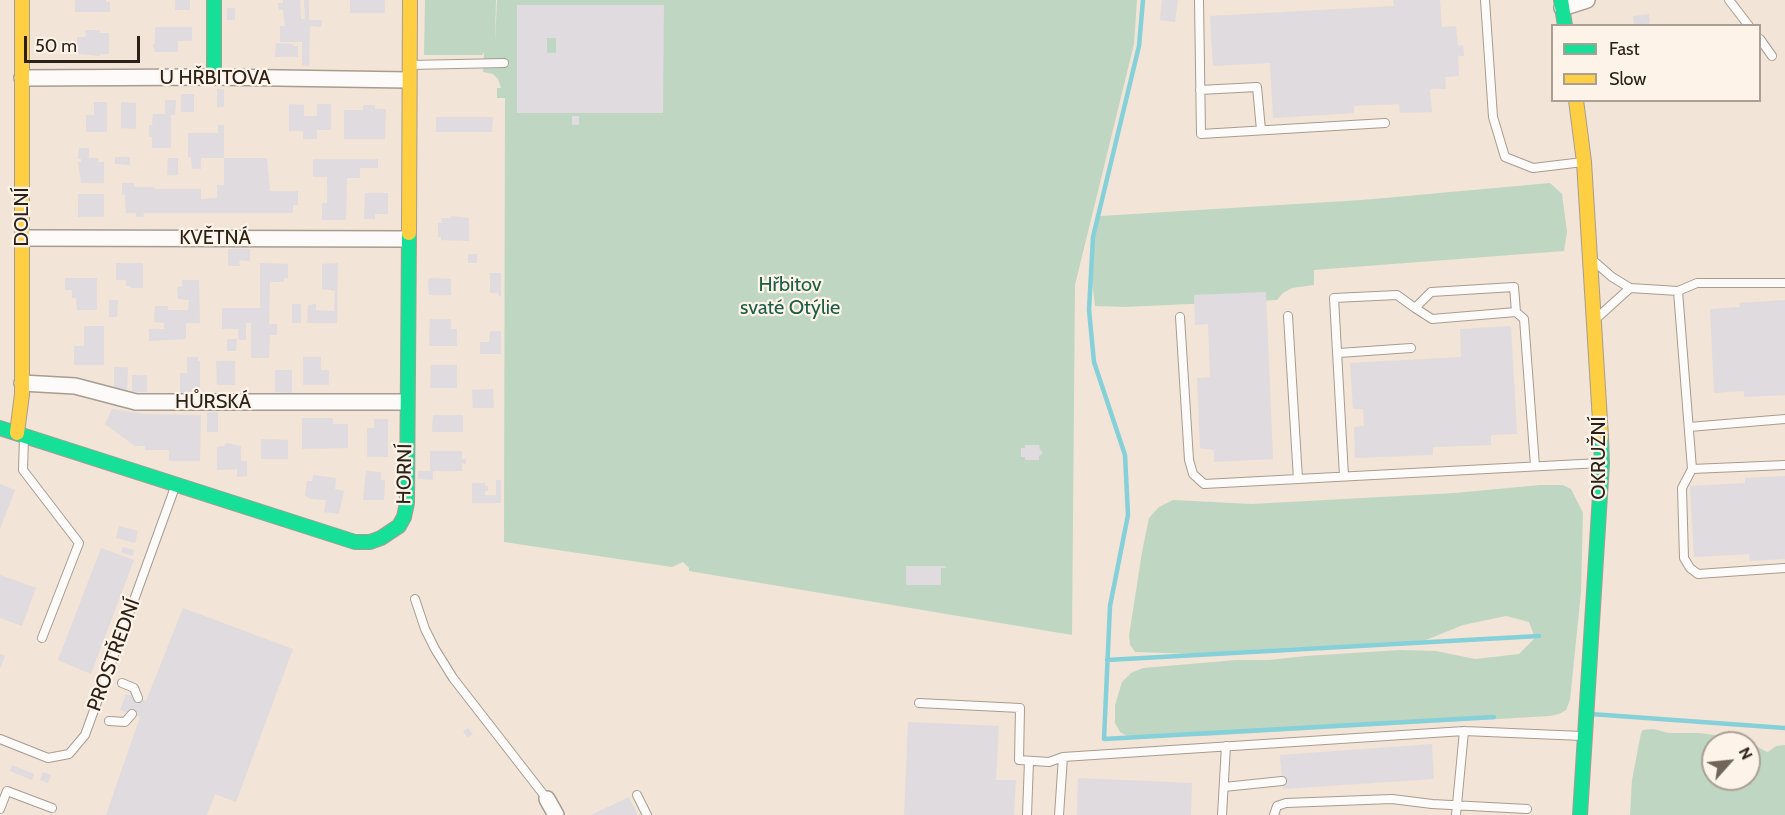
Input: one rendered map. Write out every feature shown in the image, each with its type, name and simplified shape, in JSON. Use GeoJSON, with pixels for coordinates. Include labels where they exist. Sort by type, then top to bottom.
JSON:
{"type":"FeatureCollection","features":[{"type":"Feature","properties":{"kind":"street","name":"DOLNÍ"},"geometry":{"type":"LineString","coordinates":[[20,434],[22,0]]}},
{"type":"Feature","properties":{"kind":"street"},"geometry":{"type":"LineString","coordinates":[[213,77],[214,0]]}},
{"type":"Feature","properties":{"kind":"street","name":"HORNÍ"},"geometry":{"type":"LineString","coordinates":[[0,428],[355,542],[370,542],[391,533],[399,526],[405,510],[410,0]]}},
{"type":"Feature","properties":{"kind":"street"},"geometry":{"type":"LineString","coordinates":[[1565,24],[1562,4],[1587,0]]}},
{"type":"Feature","properties":{"kind":"street","name":"U HŘBITOVA"},"geometry":{"type":"LineString","coordinates":[[22,78],[213,77],[408,72]]}},
{"type":"Feature","properties":{"kind":"street","name":"OKRUŽNÍ"},"geometry":{"type":"LineString","coordinates":[[1576,102],[1584,162],[1591,258],[1602,463],[1580,815]]}},
{"type":"Feature","properties":{"kind":"street","name":"KVĚTNÁ"},"geometry":{"type":"LineString","coordinates":[[22,238],[407,239]]}},
{"type":"Feature","properties":{"kind":"street","name":"HŮRSKÁ"},"geometry":{"type":"LineString","coordinates":[[22,383],[75,386],[136,402],[406,402]]}},
{"type":"Feature","properties":{"kind":"street"},"geometry":{"type":"LineString","coordinates":[[547,799],[556,815]]}},
{"type":"Feature","properties":{"kind":"lane"},"geometry":{"type":"LineString","coordinates":[[1198,0],[1201,134],[1385,123]]}},
{"type":"Feature","properties":{"kind":"lane"},"geometry":{"type":"LineString","coordinates":[[1485,0],[1493,117],[1505,157],[1533,168],[1584,162]]}},
{"type":"Feature","properties":{"kind":"lane"},"geometry":{"type":"LineString","coordinates":[[1729,0],[1747,24]]}},
{"type":"Feature","properties":{"kind":"lane"},"geometry":{"type":"LineString","coordinates":[[1761,40],[1772,56]]}},
{"type":"Feature","properties":{"kind":"lane"},"geometry":{"type":"LineString","coordinates":[[408,72],[504,63]]}},
{"type":"Feature","properties":{"kind":"lane"},"geometry":{"type":"LineString","coordinates":[[1200,90],[1257,87],[1261,130]]}},
{"type":"Feature","properties":{"kind":"lane"},"geometry":{"type":"LineString","coordinates":[[1591,258],[1612,277],[1630,288],[1678,291],[1697,283],[1785,283]]}},
{"type":"Feature","properties":{"kind":"lane"},"geometry":{"type":"LineString","coordinates":[[1415,308],[1431,292],[1514,287],[1516,312],[1524,320],[1535,466]]}},
{"type":"Feature","properties":{"kind":"lane"},"geometry":{"type":"LineString","coordinates":[[1595,319],[1630,288]]}},
{"type":"Feature","properties":{"kind":"lane"},"geometry":{"type":"LineString","coordinates":[[1678,291],[1692,469],[1682,488],[1684,558],[1690,568],[1698,574],[1785,568]]}},
{"type":"Feature","properties":{"kind":"lane"},"geometry":{"type":"LineString","coordinates":[[1344,476],[1339,353],[1334,298],[1397,295],[1432,319],[1516,312]]}},
{"type":"Feature","properties":{"kind":"lane"},"geometry":{"type":"LineString","coordinates":[[1288,316],[1298,479]]}},
{"type":"Feature","properties":{"kind":"lane"},"geometry":{"type":"LineString","coordinates":[[1180,317],[1189,460],[1193,474],[1204,483],[1602,463]]}},
{"type":"Feature","properties":{"kind":"lane"},"geometry":{"type":"LineString","coordinates":[[1339,353],[1411,348]]}},
{"type":"Feature","properties":{"kind":"lane"},"geometry":{"type":"LineString","coordinates":[[1689,427],[1785,419]]}},
{"type":"Feature","properties":{"kind":"lane"},"geometry":{"type":"LineString","coordinates":[[20,434],[23,470],[79,543],[42,638]]}},
{"type":"Feature","properties":{"kind":"lane"},"geometry":{"type":"LineString","coordinates":[[1692,469],[1785,465]]}},
{"type":"Feature","properties":{"kind":"lane","name":"PROSTŘEDNÍ"},"geometry":{"type":"LineString","coordinates":[[0,739],[48,758],[69,754],[85,735],[176,483]]}},
{"type":"Feature","properties":{"kind":"lane"},"geometry":{"type":"LineString","coordinates":[[416,599],[435,650],[453,678],[547,799]]}},
{"type":"Feature","properties":{"kind":"lane"},"geometry":{"type":"LineString","coordinates":[[122,683],[134,688],[138,698]]}},
{"type":"Feature","properties":{"kind":"lane"},"geometry":{"type":"LineString","coordinates":[[919,703],[1020,708],[1019,760],[1049,762],[1063,757],[1464,731],[1585,736]]}},
{"type":"Feature","properties":{"kind":"lane"},"geometry":{"type":"LineString","coordinates":[[109,721],[125,722],[132,714]]}},
{"type":"Feature","properties":{"kind":"lane"},"geometry":{"type":"LineString","coordinates":[[1456,815],[1464,731]]}},
{"type":"Feature","properties":{"kind":"lane"},"geometry":{"type":"LineString","coordinates":[[1222,815],[1226,746]]}},
{"type":"Feature","properties":{"kind":"lane"},"geometry":{"type":"LineString","coordinates":[[1059,815],[1063,757]]}},
{"type":"Feature","properties":{"kind":"lane"},"geometry":{"type":"LineString","coordinates":[[1027,815],[1029,761]]}},
{"type":"Feature","properties":{"kind":"lane"},"geometry":{"type":"LineString","coordinates":[[1224,787],[1282,781]]}},
{"type":"Feature","properties":{"kind":"lane"},"geometry":{"type":"LineString","coordinates":[[0,809],[7,791],[52,808]]}},
{"type":"Feature","properties":{"kind":"lane"},"geometry":{"type":"LineString","coordinates":[[637,795],[647,815]]}},
{"type":"Feature","properties":{"kind":"lane"},"geometry":{"type":"LineString","coordinates":[[1274,815],[1277,806],[1286,803],[1392,799],[1432,804],[1527,809]]}},
{"type":"Feature","properties":{"kind":"green space","name":"Hřbitov svaté Otýlie"},"geometry":{"type":"Polygon","coordinates":[[[425,0],[496,0],[495,43],[497,0],[1137,0],[1134,44],[1075,285],[1072,635],[689,571],[683,562],[672,567],[504,542],[505,98],[497,98],[497,88],[501,88],[498,79],[493,74],[483,72],[484,52],[482,55],[424,55],[425,0]]]}},
{"type":"Feature","properties":{"kind":"green space"},"geometry":{"type":"Polygon","coordinates":[[[1550,183],[1562,194],[1567,232],[1564,251],[1314,270],[1314,285],[1292,288],[1277,300],[1125,307],[1095,306],[1090,264],[1095,228],[1100,216],[1362,200],[1550,183]]]}},
{"type":"Feature","properties":{"kind":"green space"},"geometry":{"type":"Polygon","coordinates":[[[1563,485],[1571,489],[1583,513],[1581,592],[1570,700],[1566,710],[1550,716],[1204,736],[1129,737],[1120,732],[1115,723],[1115,705],[1122,682],[1131,673],[1143,668],[1400,650],[1436,651],[1475,659],[1519,654],[1535,638],[1529,622],[1506,616],[1463,625],[1426,640],[1376,646],[1299,647],[1195,654],[1135,652],[1130,645],[1129,636],[1142,552],[1149,518],[1159,507],[1173,500],[1251,504],[1455,493],[1563,485]]]}},
{"type":"Feature","properties":{"kind":"green space"},"geometry":{"type":"Polygon","coordinates":[[[1653,729],[1669,733],[1701,733],[1701,791],[1761,791],[1761,749],[1768,752],[1776,746],[1785,745],[1785,815],[1630,815],[1632,780],[1643,730],[1653,729]]]}},
{"type":"Feature","properties":{"kind":"building"},"geometry":{"type":"Polygon","coordinates":[[[75,0],[106,0],[110,2],[110,12],[75,12],[75,0]]]}},
{"type":"Feature","properties":{"kind":"building"},"geometry":{"type":"Polygon","coordinates":[[[175,0],[190,0],[190,10],[175,10],[175,0]]]}},
{"type":"Feature","properties":{"kind":"building"},"geometry":{"type":"Polygon","coordinates":[[[283,0],[300,0],[301,19],[305,19],[304,0],[309,0],[309,20],[322,20],[321,27],[310,26],[309,66],[302,65],[302,42],[280,42],[280,26],[285,26],[283,10],[279,10],[278,3],[283,3],[283,0]]]}},
{"type":"Feature","properties":{"kind":"building"},"geometry":{"type":"Polygon","coordinates":[[[350,0],[385,0],[385,13],[350,13],[350,0]]]}},
{"type":"Feature","properties":{"kind":"building"},"geometry":{"type":"Polygon","coordinates":[[[1162,0],[1178,0],[1175,22],[1160,20],[1162,0]]]}},
{"type":"Feature","properties":{"kind":"building"},"geometry":{"type":"Polygon","coordinates":[[[1393,0],[1440,0],[1442,27],[1456,26],[1458,46],[1463,45],[1464,56],[1458,56],[1459,76],[1445,77],[1446,89],[1430,89],[1432,112],[1400,113],[1399,104],[1354,106],[1354,113],[1273,118],[1270,63],[1213,66],[1210,16],[1394,6],[1393,0]]]}},
{"type":"Feature","properties":{"kind":"building"},"geometry":{"type":"Polygon","coordinates":[[[517,5],[664,5],[663,113],[517,113],[517,5]],[[547,38],[547,53],[556,53],[556,38],[547,38]]]}},
{"type":"Feature","properties":{"kind":"building"},"geometry":{"type":"Polygon","coordinates":[[[227,8],[235,8],[235,20],[227,20],[227,8]]]}},
{"type":"Feature","properties":{"kind":"building"},"geometry":{"type":"Polygon","coordinates":[[[1649,14],[1650,23],[1634,24],[1633,16],[1649,14]]]}},
{"type":"Feature","properties":{"kind":"building"},"geometry":{"type":"Polygon","coordinates":[[[155,27],[192,27],[192,41],[178,41],[178,52],[155,52],[153,45],[155,27]]]}},
{"type":"Feature","properties":{"kind":"building"},"geometry":{"type":"Polygon","coordinates":[[[85,30],[100,30],[100,33],[109,33],[109,54],[100,54],[100,56],[77,54],[77,37],[86,37],[85,30]]]}},
{"type":"Feature","properties":{"kind":"building"},"geometry":{"type":"Polygon","coordinates":[[[276,43],[298,46],[298,57],[275,57],[276,43]]]}},
{"type":"Feature","properties":{"kind":"building"},"geometry":{"type":"Polygon","coordinates":[[[217,89],[224,89],[224,107],[217,107],[217,89]]]}},
{"type":"Feature","properties":{"kind":"building"},"geometry":{"type":"Polygon","coordinates":[[[181,94],[194,94],[194,112],[181,112],[181,94]]]}},
{"type":"Feature","properties":{"kind":"building"},"geometry":{"type":"Polygon","coordinates":[[[165,100],[176,100],[175,115],[171,115],[171,148],[152,148],[149,125],[152,125],[153,114],[165,114],[165,100]]]}},
{"type":"Feature","properties":{"kind":"building"},"geometry":{"type":"Polygon","coordinates":[[[94,102],[107,102],[107,132],[86,132],[86,115],[94,115],[94,102]]]}},
{"type":"Feature","properties":{"kind":"building"},"geometry":{"type":"Polygon","coordinates":[[[121,102],[136,103],[136,129],[121,128],[121,102]]]}},
{"type":"Feature","properties":{"kind":"building"},"geometry":{"type":"Polygon","coordinates":[[[289,104],[304,105],[304,116],[317,116],[317,104],[331,104],[331,130],[317,130],[317,139],[303,139],[303,131],[289,131],[289,104]]]}},
{"type":"Feature","properties":{"kind":"building"},"geometry":{"type":"Polygon","coordinates":[[[363,105],[375,105],[375,109],[386,109],[385,139],[344,139],[344,110],[363,110],[363,105]]]}},
{"type":"Feature","properties":{"kind":"building"},"geometry":{"type":"Polygon","coordinates":[[[572,116],[579,116],[579,125],[572,125],[572,116]]]}},
{"type":"Feature","properties":{"kind":"building"},"geometry":{"type":"Polygon","coordinates":[[[436,117],[493,117],[492,132],[436,132],[436,117]]]}},
{"type":"Feature","properties":{"kind":"building"},"geometry":{"type":"Polygon","coordinates":[[[218,125],[224,125],[224,158],[201,158],[201,169],[192,169],[191,157],[188,157],[188,133],[218,133],[218,125]]]}},
{"type":"Feature","properties":{"kind":"building"},"geometry":{"type":"Polygon","coordinates":[[[79,148],[89,148],[89,158],[98,158],[98,162],[104,162],[104,183],[81,183],[79,148]]]}},
{"type":"Feature","properties":{"kind":"building"},"geometry":{"type":"Polygon","coordinates":[[[115,157],[130,157],[130,165],[115,164],[115,157]]]}},
{"type":"Feature","properties":{"kind":"building"},"geometry":{"type":"Polygon","coordinates":[[[168,158],[178,158],[178,175],[167,175],[168,158]]]}},
{"type":"Feature","properties":{"kind":"building"},"geometry":{"type":"Polygon","coordinates":[[[224,158],[267,158],[270,191],[298,191],[298,205],[293,205],[293,213],[144,213],[143,217],[136,217],[136,213],[126,213],[122,183],[134,183],[134,187],[155,187],[155,189],[201,189],[201,199],[217,198],[217,185],[224,185],[224,158]]]}},
{"type":"Feature","properties":{"kind":"building"},"geometry":{"type":"Polygon","coordinates":[[[313,159],[378,159],[378,168],[360,168],[360,178],[347,178],[346,220],[322,220],[322,203],[327,203],[327,177],[313,177],[313,159]]]}},
{"type":"Feature","properties":{"kind":"building"},"geometry":{"type":"Polygon","coordinates":[[[365,193],[388,193],[388,214],[375,214],[375,219],[364,219],[365,193]]]}},
{"type":"Feature","properties":{"kind":"building"},"geometry":{"type":"Polygon","coordinates":[[[78,194],[104,194],[104,217],[78,217],[78,194]]]}},
{"type":"Feature","properties":{"kind":"building"},"geometry":{"type":"Polygon","coordinates":[[[451,216],[469,218],[469,241],[441,240],[441,237],[438,237],[438,223],[442,223],[441,218],[451,218],[451,216]]]}},
{"type":"Feature","properties":{"kind":"building"},"geometry":{"type":"Polygon","coordinates":[[[228,249],[250,249],[250,261],[239,260],[240,266],[228,266],[228,249]]]}},
{"type":"Feature","properties":{"kind":"building"},"geometry":{"type":"Polygon","coordinates":[[[468,254],[477,254],[477,263],[468,263],[468,254]]]}},
{"type":"Feature","properties":{"kind":"building"},"geometry":{"type":"Polygon","coordinates":[[[116,263],[143,263],[143,288],[130,288],[126,286],[126,280],[116,280],[116,263]]]}},
{"type":"Feature","properties":{"kind":"building"},"geometry":{"type":"Polygon","coordinates":[[[260,263],[288,264],[288,278],[284,278],[284,282],[271,282],[270,279],[269,324],[277,324],[277,335],[270,335],[269,358],[251,358],[251,323],[246,323],[246,340],[239,340],[238,329],[222,329],[222,308],[260,308],[260,263]]]}},
{"type":"Feature","properties":{"kind":"building"},"geometry":{"type":"Polygon","coordinates":[[[338,263],[337,323],[307,323],[308,305],[316,304],[316,310],[334,311],[335,291],[322,289],[322,264],[338,263]]]}},
{"type":"Feature","properties":{"kind":"building"},"geometry":{"type":"Polygon","coordinates":[[[490,273],[501,273],[501,296],[498,293],[490,293],[490,273]]]}},
{"type":"Feature","properties":{"kind":"building"},"geometry":{"type":"Polygon","coordinates":[[[65,278],[97,278],[97,310],[77,310],[76,298],[72,298],[72,290],[65,290],[65,278]]]}},
{"type":"Feature","properties":{"kind":"building"},"geometry":{"type":"Polygon","coordinates":[[[430,278],[451,279],[451,295],[429,295],[428,280],[430,278]]]}},
{"type":"Feature","properties":{"kind":"building"},"geometry":{"type":"Polygon","coordinates":[[[182,280],[199,280],[200,323],[186,323],[186,339],[149,341],[149,329],[164,329],[164,323],[154,322],[155,306],[168,306],[168,310],[188,310],[189,300],[178,299],[177,287],[182,286],[182,280]]]}},
{"type":"Feature","properties":{"kind":"building"},"geometry":{"type":"Polygon","coordinates":[[[1266,292],[1273,459],[1214,462],[1214,450],[1200,448],[1197,378],[1210,377],[1208,324],[1195,325],[1194,295],[1266,292]]]}},
{"type":"Feature","properties":{"kind":"building"},"geometry":{"type":"Polygon","coordinates":[[[109,300],[118,300],[117,317],[109,317],[109,300]]]}},
{"type":"Feature","properties":{"kind":"building"},"geometry":{"type":"Polygon","coordinates":[[[1785,300],[1785,395],[1744,397],[1744,391],[1714,393],[1710,309],[1740,307],[1739,303],[1785,300]]]}},
{"type":"Feature","properties":{"kind":"building"},"geometry":{"type":"Polygon","coordinates":[[[292,304],[301,304],[301,323],[292,323],[292,304]]]}},
{"type":"Feature","properties":{"kind":"building"},"geometry":{"type":"Polygon","coordinates":[[[430,319],[451,319],[451,329],[457,329],[457,346],[429,346],[430,319]]]}},
{"type":"Feature","properties":{"kind":"building"},"geometry":{"type":"Polygon","coordinates":[[[84,326],[104,326],[104,365],[74,365],[74,346],[84,346],[84,326]]]}},
{"type":"Feature","properties":{"kind":"building"},"geometry":{"type":"Polygon","coordinates":[[[1511,326],[1517,434],[1491,435],[1491,445],[1433,447],[1433,455],[1355,458],[1354,427],[1364,426],[1363,409],[1353,409],[1350,363],[1461,357],[1460,329],[1511,326]]]}},
{"type":"Feature","properties":{"kind":"building"},"geometry":{"type":"Polygon","coordinates":[[[490,331],[501,331],[501,354],[480,354],[480,342],[489,342],[490,331]]]}},
{"type":"Feature","properties":{"kind":"building"},"geometry":{"type":"Polygon","coordinates":[[[227,339],[237,339],[236,351],[227,351],[227,339]]]}},
{"type":"Feature","properties":{"kind":"building"},"geometry":{"type":"Polygon","coordinates":[[[187,357],[198,357],[200,361],[200,392],[180,393],[180,373],[187,373],[187,357]]]}},
{"type":"Feature","properties":{"kind":"building"},"geometry":{"type":"Polygon","coordinates":[[[303,357],[321,357],[321,370],[329,370],[329,385],[303,385],[303,357]]]}},
{"type":"Feature","properties":{"kind":"building"},"geometry":{"type":"Polygon","coordinates":[[[216,361],[235,361],[235,385],[217,385],[216,361]]]}},
{"type":"Feature","properties":{"kind":"building"},"geometry":{"type":"Polygon","coordinates":[[[431,365],[457,365],[457,388],[430,388],[431,365]]]}},
{"type":"Feature","properties":{"kind":"building"},"geometry":{"type":"Polygon","coordinates":[[[114,367],[128,367],[127,391],[114,387],[114,367]]]}},
{"type":"Feature","properties":{"kind":"building"},"geometry":{"type":"Polygon","coordinates":[[[275,370],[292,370],[292,393],[275,392],[275,370]]]}},
{"type":"Feature","properties":{"kind":"building"},"geometry":{"type":"Polygon","coordinates":[[[132,375],[147,375],[147,392],[132,392],[132,375]]]}},
{"type":"Feature","properties":{"kind":"building"},"geometry":{"type":"Polygon","coordinates":[[[493,389],[494,408],[473,408],[472,390],[493,389]]]}},
{"type":"Feature","properties":{"kind":"building"},"geometry":{"type":"Polygon","coordinates":[[[112,409],[143,414],[201,415],[200,461],[169,461],[169,450],[145,450],[145,446],[135,446],[105,424],[112,409]]]}},
{"type":"Feature","properties":{"kind":"building"},"geometry":{"type":"Polygon","coordinates":[[[207,412],[218,412],[218,432],[207,432],[207,412]]]}},
{"type":"Feature","properties":{"kind":"building"},"geometry":{"type":"Polygon","coordinates":[[[433,415],[463,415],[463,432],[432,432],[433,415]]]}},
{"type":"Feature","properties":{"kind":"building"},"geometry":{"type":"Polygon","coordinates":[[[302,418],[333,418],[333,424],[348,424],[348,448],[302,449],[302,418]]]}},
{"type":"Feature","properties":{"kind":"building"},"geometry":{"type":"Polygon","coordinates":[[[374,419],[388,419],[388,457],[367,457],[367,428],[374,428],[374,419]]]}},
{"type":"Feature","properties":{"kind":"building"},"geometry":{"type":"Polygon","coordinates":[[[261,439],[288,440],[288,459],[261,459],[261,439]]]}},
{"type":"Feature","properties":{"kind":"building"},"geometry":{"type":"Polygon","coordinates":[[[227,443],[241,446],[241,461],[247,461],[247,476],[237,477],[237,469],[217,470],[217,447],[227,443]]]}},
{"type":"Feature","properties":{"kind":"building"},"geometry":{"type":"Polygon","coordinates":[[[1025,445],[1039,445],[1043,453],[1039,456],[1039,460],[1025,460],[1025,457],[1021,457],[1021,448],[1025,448],[1025,445]]]}},
{"type":"Feature","properties":{"kind":"building"},"geometry":{"type":"Polygon","coordinates":[[[430,451],[462,451],[462,459],[466,459],[466,464],[462,463],[462,471],[433,471],[433,480],[418,479],[418,471],[430,471],[430,451]]]}},
{"type":"Feature","properties":{"kind":"building"},"geometry":{"type":"Polygon","coordinates":[[[366,471],[381,472],[381,480],[385,480],[384,500],[363,500],[366,471]]]}},
{"type":"Feature","properties":{"kind":"building"},"geometry":{"type":"Polygon","coordinates":[[[313,475],[336,478],[335,489],[344,491],[339,514],[324,512],[326,500],[310,499],[305,495],[307,481],[312,481],[313,475]]]}},
{"type":"Feature","properties":{"kind":"building"},"geometry":{"type":"Polygon","coordinates":[[[1785,476],[1785,559],[1750,561],[1749,554],[1694,557],[1690,486],[1745,483],[1745,478],[1785,476]]]}},
{"type":"Feature","properties":{"kind":"building"},"geometry":{"type":"Polygon","coordinates":[[[496,480],[501,480],[501,503],[472,503],[472,483],[485,483],[488,491],[485,491],[485,495],[496,495],[496,480]]]}},
{"type":"Feature","properties":{"kind":"building"},"geometry":{"type":"Polygon","coordinates":[[[0,484],[15,490],[0,529],[0,484]]]}},
{"type":"Feature","properties":{"kind":"building"},"geometry":{"type":"Polygon","coordinates":[[[119,526],[138,531],[135,543],[116,538],[119,526]]]}},
{"type":"Feature","properties":{"kind":"building"},"geometry":{"type":"Polygon","coordinates":[[[123,547],[134,550],[133,556],[121,552],[123,547]]]}},
{"type":"Feature","properties":{"kind":"building"},"geometry":{"type":"Polygon","coordinates":[[[101,548],[134,560],[91,674],[58,660],[101,548]]]}},
{"type":"Feature","properties":{"kind":"building"},"geometry":{"type":"Polygon","coordinates":[[[906,566],[946,566],[946,568],[941,568],[941,585],[906,585],[906,566]]]}},
{"type":"Feature","properties":{"kind":"building"},"geometry":{"type":"Polygon","coordinates":[[[0,575],[36,588],[22,626],[0,618],[0,575]]]}},
{"type":"Feature","properties":{"kind":"building"},"geometry":{"type":"Polygon","coordinates":[[[183,608],[293,649],[236,802],[215,794],[207,815],[106,815],[140,717],[120,710],[126,694],[146,701],[183,608]]]}},
{"type":"Feature","properties":{"kind":"building"},"geometry":{"type":"Polygon","coordinates":[[[0,654],[5,656],[0,669],[0,654]]]}},
{"type":"Feature","properties":{"kind":"building"},"geometry":{"type":"Polygon","coordinates":[[[908,722],[999,726],[996,780],[1016,780],[1014,815],[904,815],[908,722]]]}},
{"type":"Feature","properties":{"kind":"building"},"geometry":{"type":"Polygon","coordinates":[[[468,728],[473,734],[468,738],[463,731],[468,728]]]}},
{"type":"Feature","properties":{"kind":"building"},"geometry":{"type":"Polygon","coordinates":[[[1432,744],[1434,779],[1283,789],[1280,755],[1432,744]]]}},
{"type":"Feature","properties":{"kind":"building"},"geometry":{"type":"Polygon","coordinates":[[[12,765],[34,774],[32,780],[10,771],[12,765]]]}},
{"type":"Feature","properties":{"kind":"building"},"geometry":{"type":"Polygon","coordinates":[[[43,772],[51,775],[48,783],[40,780],[43,772]]]}},
{"type":"Feature","properties":{"kind":"building"},"geometry":{"type":"Polygon","coordinates":[[[1078,778],[1192,783],[1191,815],[1077,815],[1078,778]]]}},
{"type":"Feature","properties":{"kind":"building"},"geometry":{"type":"Polygon","coordinates":[[[629,797],[638,815],[591,815],[629,797]]]}},
{"type":"Feature","properties":{"kind":"waterway"},"geometry":{"type":"LineString","coordinates":[[1143,0],[1139,46],[1093,237],[1089,310],[1094,362],[1125,455],[1128,515],[1110,606],[1104,739],[1494,717]]}},
{"type":"Feature","properties":{"kind":"waterway"},"geometry":{"type":"LineString","coordinates":[[1107,660],[1539,636]]}},
{"type":"Feature","properties":{"kind":"waterway"},"geometry":{"type":"LineString","coordinates":[[1591,714],[1785,728]]}},
{"type":"Feature","properties":{"kind":"traffic: fast"},"geometry":{"type":"LineString","coordinates":[[214,0],[214,77]]}},
{"type":"Feature","properties":{"kind":"traffic: fast"},"geometry":{"type":"LineString","coordinates":[[1561,0],[1565,24]]}},
{"type":"Feature","properties":{"kind":"traffic: fast"},"geometry":{"type":"LineString","coordinates":[[0,428],[355,542],[370,542],[381,538],[399,526],[407,503],[409,233]]}},
{"type":"Feature","properties":{"kind":"traffic: fast"},"geometry":{"type":"LineString","coordinates":[[1580,815],[1602,463],[1601,437]]}},
{"type":"Feature","properties":{"kind":"traffic: slow"},"geometry":{"type":"LineString","coordinates":[[17,433],[22,394],[22,0]]}},
{"type":"Feature","properties":{"kind":"traffic: slow"},"geometry":{"type":"LineString","coordinates":[[409,233],[410,0]]}},
{"type":"Feature","properties":{"kind":"traffic: slow"},"geometry":{"type":"LineString","coordinates":[[1576,102],[1584,162],[1601,437]]}}]}
